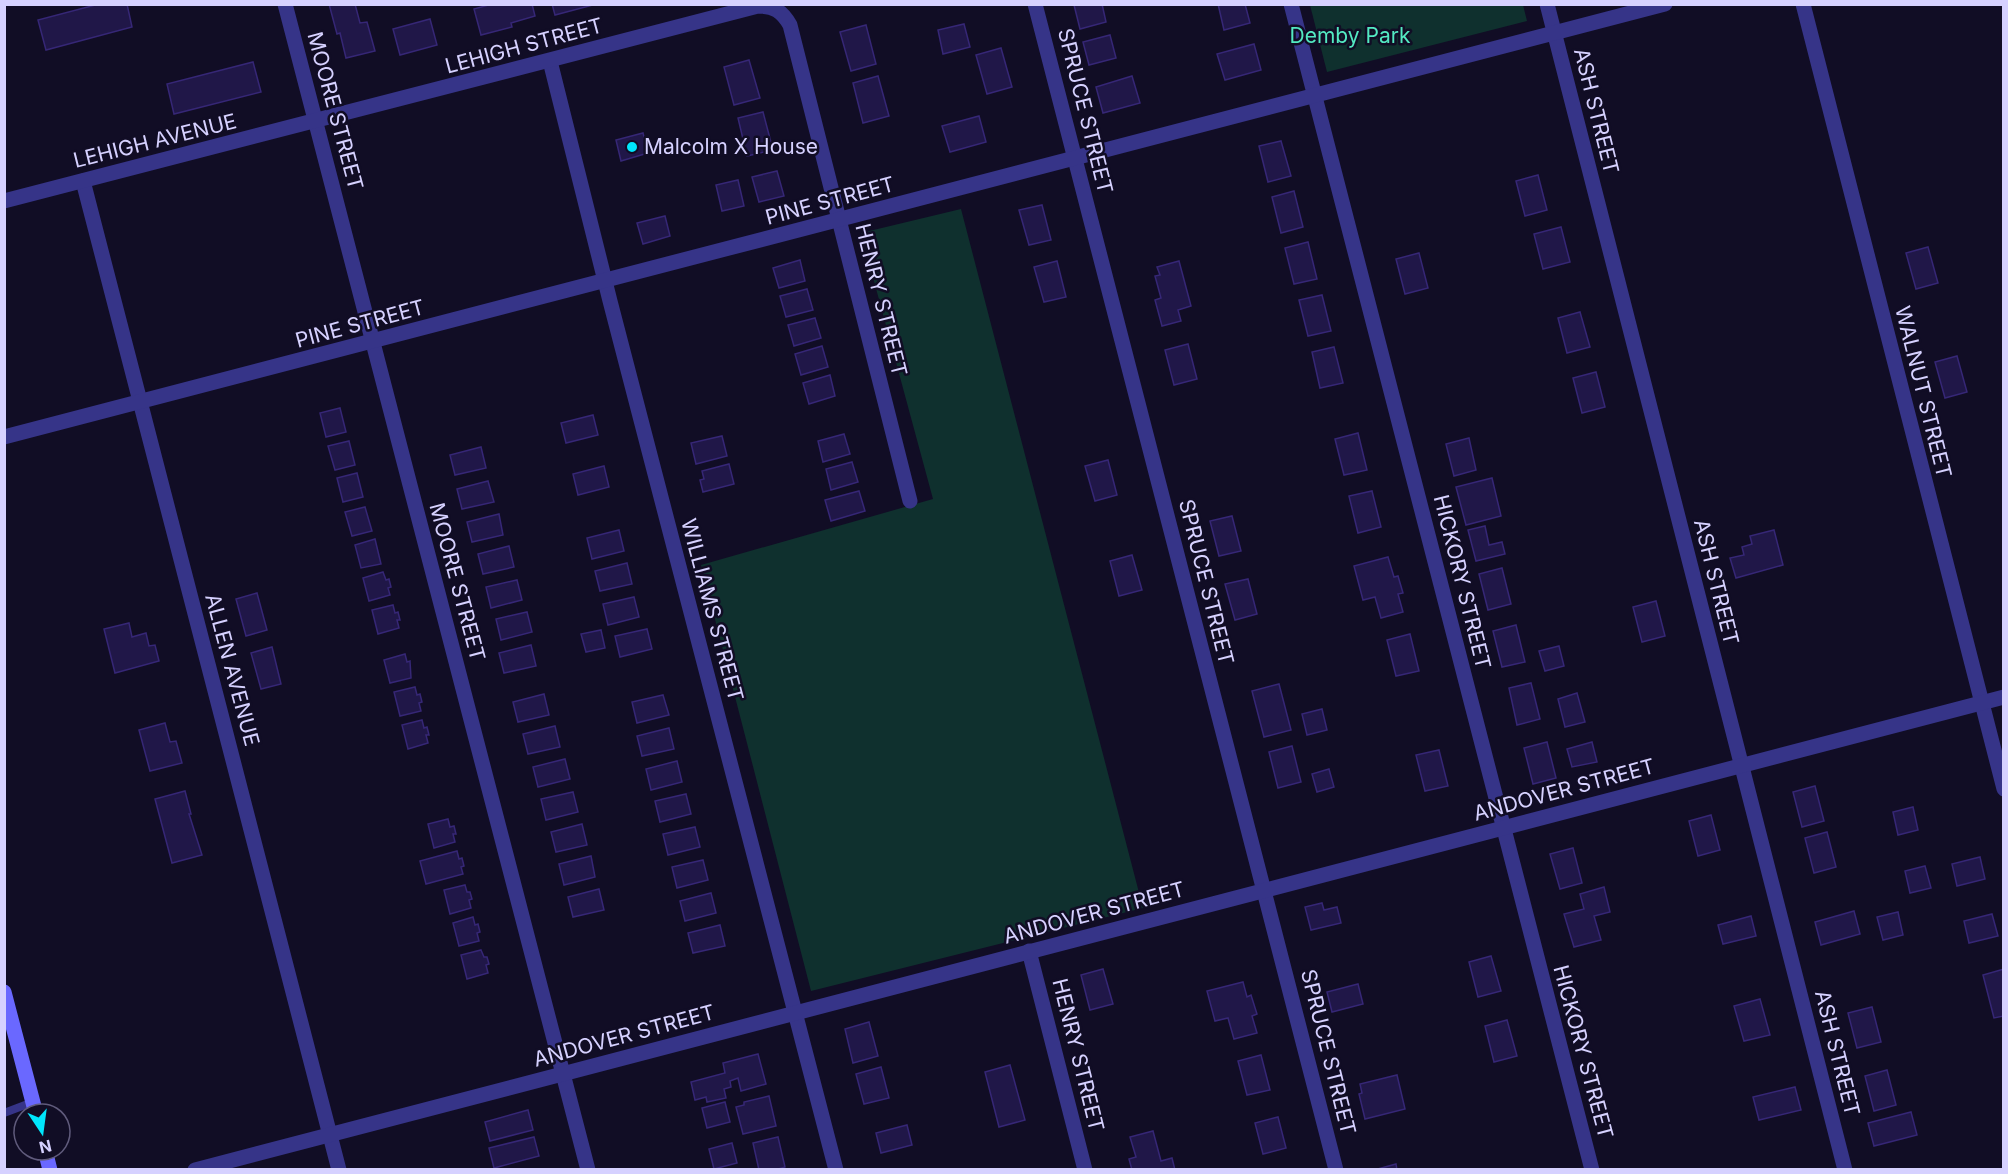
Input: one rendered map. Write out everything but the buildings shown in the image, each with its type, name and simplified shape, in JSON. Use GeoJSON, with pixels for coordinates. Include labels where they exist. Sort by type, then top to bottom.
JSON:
{"type":"FeatureCollection","features":[{"type":"Feature","properties":{"kind":"main road"},"geometry":{"type":"LineString","coordinates":[[4,992],[8,1022],[32,1102]]}},
{"type":"Feature","properties":{"kind":"street","name":"MOORE STREET"},"geometry":{"type":"LineString","coordinates":[[285,4],[588,1170]]}},
{"type":"Feature","properties":{"kind":"street","name":"SPRUCE STREET"},"geometry":{"type":"LineString","coordinates":[[1035,4],[1336,1170]]}},
{"type":"Feature","properties":{"kind":"street","name":"HICKORY STREET"},"geometry":{"type":"LineString","coordinates":[[1291,4],[1592,1170]]}},
{"type":"Feature","properties":{"kind":"street","name":"ASH STREET"},"geometry":{"type":"LineString","coordinates":[[1547,4],[1845,1170]]}},
{"type":"Feature","properties":{"kind":"street","name":"PINE STREET"},"geometry":{"type":"LineString","coordinates":[[4,437],[1665,4]]}},
{"type":"Feature","properties":{"kind":"street","name":"WALNUT STREET"},"geometry":{"type":"LineString","coordinates":[[1803,4],[2004,789]]}},
{"type":"Feature","properties":{"kind":"street","name":"LEHIGH STREET"},"geometry":{"type":"LineString","coordinates":[[316,121],[758,6],[777,9]]}},
{"type":"Feature","properties":{"kind":"street","name":"HENRY STREET"},"geometry":{"type":"LineString","coordinates":[[777,9],[790,25],[910,501]]}},
{"type":"Feature","properties":{"kind":"street","name":"WILLIAMS STREET"},"geometry":{"type":"LineString","coordinates":[[550,61],[605,282],[836,1170]]}},
{"type":"Feature","properties":{"kind":"street","name":"LEHIGH AVENUE"},"geometry":{"type":"LineString","coordinates":[[4,201],[316,121]]}},
{"type":"Feature","properties":{"kind":"street","name":"ALLEN AVENUE"},"geometry":{"type":"LineString","coordinates":[[83,181],[339,1170]]}},
{"type":"Feature","properties":{"kind":"street","name":"ANDOVER STREET"},"geometry":{"type":"LineString","coordinates":[[195,1170],[2004,697]]}},
{"type":"Feature","properties":{"kind":"street","name":"HENRY STREET"},"geometry":{"type":"LineString","coordinates":[[1029,951],[1085,1170]]}},
{"type":"Feature","properties":{"kind":"green space","name":"Demby Park"},"geometry":{"type":"Polygon","coordinates":[[[1310,5],[1523,5],[1527,21],[1327,72],[1310,5]]]}},
{"type":"Feature","properties":{"kind":"green space"},"geometry":{"type":"Polygon","coordinates":[[[961,209],[1143,908],[811,991],[701,565],[933,499],[861,233],[961,209]]]}},
{"type":"Feature","properties":{"kind":"place","name":"Malcolm X House"},"geometry":{"type":"Point","coordinates":[632,147]}}]}
